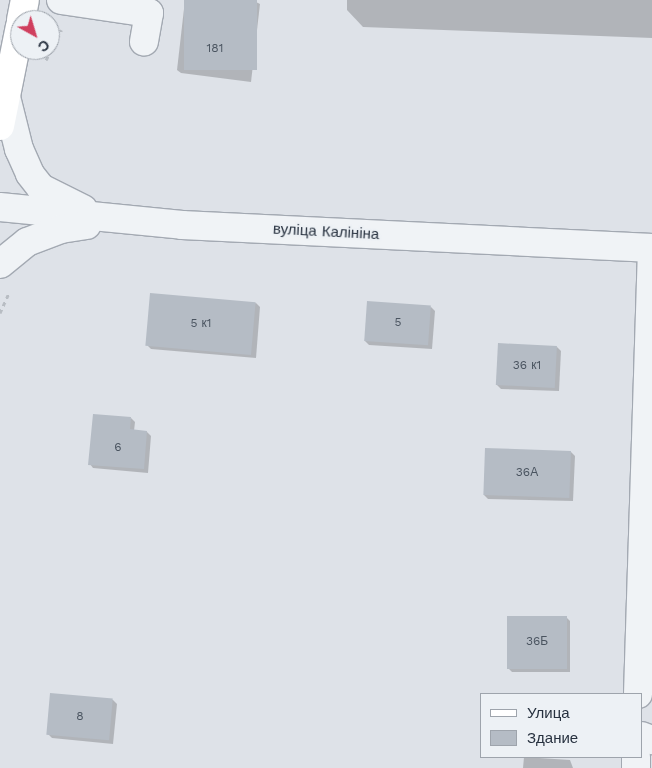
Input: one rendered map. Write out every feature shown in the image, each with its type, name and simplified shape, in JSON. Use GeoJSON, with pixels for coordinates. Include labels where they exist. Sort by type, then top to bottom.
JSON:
{"type":"FeatureCollection","features":[{"type":"Feature","properties":{"kind":"main road"},"geometry":{"type":"LineString","coordinates":[[0,126],[13,60]]}},
{"type":"Feature","properties":{"kind":"street"},"geometry":{"type":"LineString","coordinates":[[61,0],[149,13],[144,42]]}},
{"type":"Feature","properties":{"kind":"street"},"geometry":{"type":"LineString","coordinates":[[6,97],[18,149],[41,188],[72,206],[118,220]]}},
{"type":"Feature","properties":{"kind":"street","name":"вуліца Калініна"},"geometry":{"type":"LineString","coordinates":[[0,208],[118,220],[652,248]]}},
{"type":"Feature","properties":{"kind":"street"},"geometry":{"type":"LineString","coordinates":[[0,264],[27,242],[61,229],[118,220]]}},
{"type":"Feature","properties":{"kind":"street"},"geometry":{"type":"LineString","coordinates":[[638,693],[652,256]]}},
{"type":"Feature","properties":{"kind":"building"},"geometry":{"type":"Polygon","coordinates":[[[184,0],[257,0],[257,70],[184,70],[184,0]]]}},
{"type":"Feature","properties":{"kind":"building"},"geometry":{"type":"Polygon","coordinates":[[[150,293],[256,302],[251,355],[145,346],[150,293]]]}},
{"type":"Feature","properties":{"kind":"building"},"geometry":{"type":"Polygon","coordinates":[[[367,301],[431,305],[428,345],[364,341],[367,301]]]}},
{"type":"Feature","properties":{"kind":"building"},"geometry":{"type":"Polygon","coordinates":[[[498,343],[557,346],[555,388],[496,385],[498,343]]]}},
{"type":"Feature","properties":{"kind":"building"},"geometry":{"type":"Polygon","coordinates":[[[93,414],[131,417],[130,429],[147,431],[144,469],[88,465],[93,414]]]}},
{"type":"Feature","properties":{"kind":"building"},"geometry":{"type":"Polygon","coordinates":[[[485,448],[571,451],[569,498],[483,495],[485,448]]]}},
{"type":"Feature","properties":{"kind":"building"},"geometry":{"type":"Polygon","coordinates":[[[507,616],[567,616],[567,669],[507,669],[507,616]]]}},
{"type":"Feature","properties":{"kind":"building"},"geometry":{"type":"Polygon","coordinates":[[[50,693],[113,698],[109,740],[46,735],[50,693]]]}}]}
